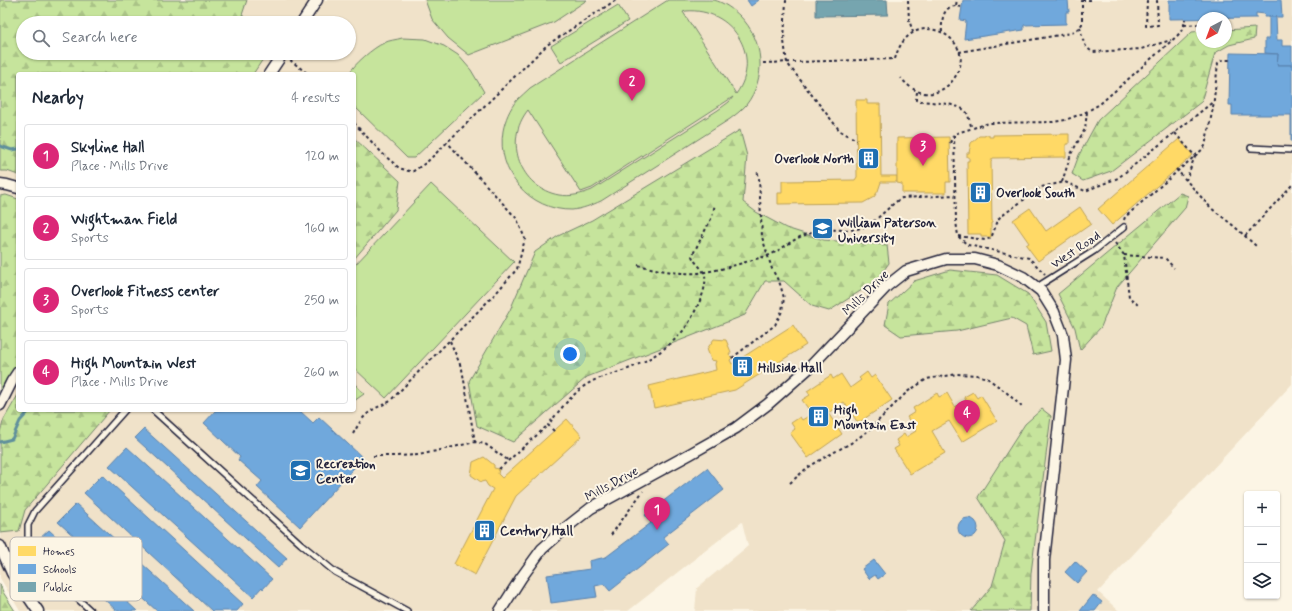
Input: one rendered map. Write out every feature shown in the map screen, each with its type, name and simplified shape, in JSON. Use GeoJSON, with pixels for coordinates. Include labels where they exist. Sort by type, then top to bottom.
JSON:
{"type":"FeatureCollection","features":[{"type":"Feature","properties":{"kind":"street"},"geometry":{"type":"LineString","coordinates":[[307,16],[317,0]]}},
{"type":"Feature","properties":{"kind":"street"},"geometry":{"type":"LineString","coordinates":[[270,72],[278,60]]}},
{"type":"Feature","properties":{"kind":"street"},"geometry":{"type":"LineString","coordinates":[[0,184],[16,187]]}},
{"type":"Feature","properties":{"kind":"street","name":"Mills Drive"},"geometry":{"type":"LineString","coordinates":[[500,611],[520,578],[542,549],[568,526],[591,508],[736,428],[768,404],[810,367],[886,286],[906,272],[946,259],[975,260],[998,265],[1023,277],[1041,291],[1054,312],[1063,335],[1066,360],[1044,560],[1044,611]]}},
{"type":"Feature","properties":{"kind":"street"},"geometry":{"type":"LineString","coordinates":[[0,405],[16,375]]}},
{"type":"Feature","properties":{"kind":"street"},"geometry":{"type":"LineString","coordinates":[[0,546],[10,568]]}},
{"type":"Feature","properties":{"kind":"street"},"geometry":{"type":"LineString","coordinates":[[31,601],[38,611]]}},
{"type":"Feature","properties":{"kind":"lane"},"geometry":{"type":"LineString","coordinates":[[1251,148],[1292,150]]}},
{"type":"Feature","properties":{"kind":"lane","name":"West Road"},"geometry":{"type":"LineString","coordinates":[[1037,287],[1094,251],[1124,227]]}},
{"type":"Feature","properties":{"kind":"lane"},"geometry":{"type":"LineString","coordinates":[[28,537],[28,525],[35,511],[122,412]]}},
{"type":"Feature","properties":{"kind":"lane"},"geometry":{"type":"LineString","coordinates":[[155,412],[301,544],[335,572],[407,611]]}},
{"type":"Feature","properties":{"kind":"lane"},"geometry":{"type":"LineString","coordinates":[[80,601],[91,611]]}},
{"type":"Feature","properties":{"kind":"path"},"geometry":{"type":"LineString","coordinates":[[356,125],[383,154],[399,168],[412,172],[426,162],[547,45],[616,0]]}},
{"type":"Feature","properties":{"kind":"path"},"geometry":{"type":"LineString","coordinates":[[786,0],[784,41],[788,62],[840,131],[857,140]]}},
{"type":"Feature","properties":{"kind":"path"},"geometry":{"type":"LineString","coordinates":[[908,0],[909,20],[913,32]]}},
{"type":"Feature","properties":{"kind":"path"},"geometry":{"type":"LineString","coordinates":[[956,5],[957,0]]}},
{"type":"Feature","properties":{"kind":"path"},"geometry":{"type":"LineString","coordinates":[[959,52],[1071,33],[1082,24],[1082,0],[1092,0]]}},
{"type":"Feature","properties":{"kind":"path"},"geometry":{"type":"LineString","coordinates":[[1146,0],[1146,26],[1158,25],[1157,0]]}},
{"type":"Feature","properties":{"kind":"path"},"geometry":{"type":"LineString","coordinates":[[942,32],[941,27],[945,11],[949,7],[956,5],[961,7]]}},
{"type":"Feature","properties":{"kind":"path"},"geometry":{"type":"LineString","coordinates":[[950,143],[954,134],[989,122],[1053,122],[1066,120],[1087,112],[1100,104],[1173,40],[1182,31],[1184,19]]}},
{"type":"Feature","properties":{"kind":"path"},"geometry":{"type":"LineString","coordinates":[[1184,25],[1196,24]]}},
{"type":"Feature","properties":{"kind":"path"},"geometry":{"type":"LineString","coordinates":[[1080,26],[1084,43],[1087,49],[1093,52],[1142,49],[1173,40]]}},
{"type":"Feature","properties":{"kind":"path"},"geometry":{"type":"LineString","coordinates":[[763,63],[895,59],[899,47],[905,38],[913,32],[922,29],[933,29],[942,32],[952,39],[959,52],[960,65],[957,74],[951,83],[942,89],[925,93],[917,92],[901,78]]}},
{"type":"Feature","properties":{"kind":"path"},"geometry":{"type":"LineString","coordinates":[[291,60],[306,72]]}},
{"type":"Feature","properties":{"kind":"path"},"geometry":{"type":"LineString","coordinates":[[1124,227],[1123,221],[1125,217],[1205,146],[1214,101],[1218,63],[1222,60],[1230,60]]}},
{"type":"Feature","properties":{"kind":"path"},"geometry":{"type":"LineString","coordinates":[[917,92],[916,100],[959,106],[966,113],[972,128]]}},
{"type":"Feature","properties":{"kind":"path"},"geometry":{"type":"LineString","coordinates":[[958,236],[985,240],[991,238],[999,218],[1041,187],[1065,182],[1085,191],[1118,178],[1214,101]]}},
{"type":"Feature","properties":{"kind":"path"},"geometry":{"type":"LineString","coordinates":[[1062,182],[1071,154],[1085,129],[1087,112]]}},
{"type":"Feature","properties":{"kind":"path"},"geometry":{"type":"LineString","coordinates":[[1175,133],[1195,156]]}},
{"type":"Feature","properties":{"kind":"path"},"geometry":{"type":"LineString","coordinates":[[954,134],[955,195],[958,236],[968,245],[1029,258],[1050,280]]}},
{"type":"Feature","properties":{"kind":"path"},"geometry":{"type":"LineString","coordinates":[[353,434],[361,421],[372,409],[389,402],[496,293],[517,269],[525,239],[518,219],[447,142]]}},
{"type":"Feature","properties":{"kind":"path"},"geometry":{"type":"LineString","coordinates":[[1186,180],[1195,156]]}},
{"type":"Feature","properties":{"kind":"path"},"geometry":{"type":"LineString","coordinates":[[732,358],[775,325],[782,311],[784,298],[780,284],[767,256],[762,237],[759,178],[757,170]]}},
{"type":"Feature","properties":{"kind":"path"},"geometry":{"type":"LineString","coordinates":[[1177,170],[1211,208],[1256,246]]}},
{"type":"Feature","properties":{"kind":"path"},"geometry":{"type":"LineString","coordinates":[[1245,236],[1292,185]]}},
{"type":"Feature","properties":{"kind":"path"},"geometry":{"type":"LineString","coordinates":[[638,264],[682,273],[704,273],[767,256],[804,236],[825,230],[854,229],[865,226],[881,215],[896,201],[902,198],[955,195]]}},
{"type":"Feature","properties":{"kind":"path"},"geometry":{"type":"LineString","coordinates":[[499,469],[548,425],[564,405],[583,387],[601,377],[628,369],[655,354],[676,338],[688,324],[702,297],[705,280],[704,273],[692,256],[712,217],[715,204]]}},
{"type":"Feature","properties":{"kind":"path"},"geometry":{"type":"LineString","coordinates":[[1116,244],[1124,255],[1129,297],[1139,306]]}},
{"type":"Feature","properties":{"kind":"path"},"geometry":{"type":"LineString","coordinates":[[1124,255],[1164,258],[1174,268]]}},
{"type":"Feature","properties":{"kind":"path"},"geometry":{"type":"LineString","coordinates":[[450,340],[462,369],[475,442]]}},
{"type":"Feature","properties":{"kind":"path"},"geometry":{"type":"LineString","coordinates":[[790,483],[807,468],[851,444],[868,431],[907,392],[927,379],[957,374],[977,375],[987,378],[1006,392],[1023,408]]}},
{"type":"Feature","properties":{"kind":"path"},"geometry":{"type":"LineString","coordinates":[[548,425],[554,431]]}},
{"type":"Feature","properties":{"kind":"path"},"geometry":{"type":"LineString","coordinates":[[373,456],[419,455],[475,442],[485,444],[508,461]]}},
{"type":"Feature","properties":{"kind":"path"},"geometry":{"type":"LineString","coordinates":[[611,535],[644,490]]}},
{"type":"Feature","properties":{"kind":"shaded area","name":"William Paterson University"},"geometry":{"type":"Polygon","coordinates":[[[131,0],[1292,0],[1292,384],[1098,592],[1119,611],[695,611],[697,588],[748,546],[742,522],[628,611],[20,611],[14,601],[142,601],[142,537],[10,537],[10,594],[0,578],[0,54],[16,72],[16,412],[356,412],[356,72],[109,72],[113,60],[356,60],[356,16],[126,16],[131,0]]]}},
{"type":"Feature","properties":{"kind":"green space"},"geometry":{"type":"Polygon","coordinates":[[[0,0],[247,0],[242,15],[243,16],[16,16],[16,60],[262,60],[254,72],[16,72],[16,174],[7,171],[0,171],[0,0]]]}},
{"type":"Feature","properties":{"kind":"green space"},"geometry":{"type":"Polygon","coordinates":[[[425,0],[587,0],[554,22],[469,55],[448,38],[432,19],[425,0]]]}},
{"type":"Feature","properties":{"kind":"green space"},"geometry":{"type":"Polygon","coordinates":[[[668,0],[714,0],[728,6],[740,16],[748,26],[754,36],[760,59],[760,71],[753,94],[746,105],[738,113],[601,201],[583,208],[572,210],[557,209],[543,204],[530,196],[519,186],[505,161],[502,146],[506,118],[514,103],[530,88],[668,0]],[[683,12],[736,94],[744,79],[746,64],[744,50],[738,37],[729,25],[717,17],[702,12],[683,12]],[[733,97],[592,188],[581,192],[528,110],[521,122],[517,135],[517,149],[520,162],[525,173],[534,183],[545,191],[563,196],[584,193],[592,190],[718,110],[733,97]]]}},
{"type":"Feature","properties":{"kind":"green space"},"geometry":{"type":"Polygon","coordinates":[[[618,5],[628,21],[561,62],[551,46],[618,5]]]}},
{"type":"Feature","properties":{"kind":"green space"},"geometry":{"type":"Polygon","coordinates":[[[1255,28],[1254,39],[1232,44],[1232,30],[1255,28]]]}},
{"type":"Feature","properties":{"kind":"green space"},"geometry":{"type":"Polygon","coordinates":[[[1192,32],[1196,32],[1196,48],[1224,48],[1215,53],[1201,102],[1111,171],[1083,181],[1072,174],[1079,155],[1098,120],[1192,32]]]}},
{"type":"Feature","properties":{"kind":"green space"},"geometry":{"type":"Polygon","coordinates":[[[402,38],[425,39],[444,46],[458,55],[471,70],[484,92],[414,158],[407,158],[356,108],[356,72],[350,72],[359,61],[375,48],[386,42],[402,38]]]}},
{"type":"Feature","properties":{"kind":"green space"},"geometry":{"type":"Polygon","coordinates":[[[740,130],[747,156],[743,202],[756,212],[786,228],[824,240],[887,245],[889,263],[876,281],[829,311],[812,306],[784,281],[765,281],[745,315],[587,377],[513,442],[477,426],[469,381],[510,310],[535,252],[558,236],[592,220],[740,130]]]}},
{"type":"Feature","properties":{"kind":"green space"},"geometry":{"type":"Polygon","coordinates":[[[356,140],[400,181],[396,210],[356,257],[356,140]]]}},
{"type":"Feature","properties":{"kind":"green space"},"geometry":{"type":"Polygon","coordinates":[[[431,184],[514,262],[386,398],[356,370],[356,264],[431,184]]]}},
{"type":"Feature","properties":{"kind":"green space"},"geometry":{"type":"Polygon","coordinates":[[[1180,193],[1188,196],[1185,208],[1117,287],[1101,327],[1080,350],[1075,328],[1058,294],[1180,193]]]}},
{"type":"Feature","properties":{"kind":"green space"},"geometry":{"type":"Polygon","coordinates":[[[6,195],[16,198],[16,371],[0,394],[0,196],[6,195]]]}},
{"type":"Feature","properties":{"kind":"green space"},"geometry":{"type":"Polygon","coordinates":[[[950,270],[997,275],[1028,294],[1046,322],[1051,351],[1033,355],[1026,326],[1012,318],[957,331],[901,336],[885,325],[889,304],[914,281],[950,270]]]}},
{"type":"Feature","properties":{"kind":"green space"},"geometry":{"type":"Polygon","coordinates":[[[356,385],[364,394],[356,400],[356,385]]]}},
{"type":"Feature","properties":{"kind":"green space"},"geometry":{"type":"Polygon","coordinates":[[[16,398],[16,412],[108,412],[25,510],[19,531],[0,533],[0,432],[4,419],[16,398]]]}},
{"type":"Feature","properties":{"kind":"green space"},"geometry":{"type":"Polygon","coordinates":[[[1042,409],[1051,416],[1031,573],[1030,611],[971,611],[992,586],[1005,541],[978,497],[1025,424],[1042,409]]]}},
{"type":"Feature","properties":{"kind":"green space"},"geometry":{"type":"Polygon","coordinates":[[[0,584],[3,592],[15,611],[0,611],[0,584]]]}},
{"type":"Feature","properties":{"kind":"building: Homes","name":"Overlook North"},"geometry":{"type":"Polygon","coordinates":[[[856,100],[867,100],[867,104],[880,104],[881,176],[897,176],[897,182],[881,182],[874,197],[863,203],[778,204],[778,193],[782,193],[782,181],[855,180],[857,177],[856,100]]]}},
{"type":"Feature","properties":{"kind":"building: Homes","name":"Overlook South"},"geometry":{"type":"Polygon","coordinates":[[[1069,134],[1069,144],[1066,144],[1066,157],[993,158],[991,161],[991,237],[981,237],[981,234],[968,234],[967,161],[969,161],[969,157],[967,157],[967,153],[969,153],[971,143],[979,136],[985,135],[993,137],[993,135],[1069,134]]]}},
{"type":"Feature","properties":{"kind":"building: Homes"},"geometry":{"type":"Polygon","coordinates":[[[949,137],[950,182],[946,182],[946,193],[902,193],[902,184],[897,183],[897,138],[949,137]]]}},
{"type":"Feature","properties":{"kind":"building: Homes"},"geometry":{"type":"Polygon","coordinates":[[[1179,139],[1193,155],[1112,225],[1098,209],[1179,139]]]}},
{"type":"Feature","properties":{"kind":"building: Homes"},"geometry":{"type":"Polygon","coordinates":[[[1080,207],[1091,224],[1038,261],[1026,245],[1029,243],[1013,220],[1030,208],[1046,231],[1080,207]]]}},
{"type":"Feature","properties":{"kind":"building: Homes","name":"Hillside Hall"},"geometry":{"type":"Polygon","coordinates":[[[793,325],[806,345],[735,390],[654,408],[649,386],[716,370],[716,361],[711,360],[707,349],[714,339],[726,340],[731,352],[729,355],[732,358],[730,360],[732,364],[793,325]]]}},
{"type":"Feature","properties":{"kind":"building: Homes","name":"High Mountain East"},"geometry":{"type":"Polygon","coordinates":[[[867,372],[871,378],[875,375],[892,400],[858,423],[844,402],[828,413],[842,434],[808,458],[790,433],[795,429],[791,423],[800,417],[802,420],[812,414],[802,400],[810,395],[807,391],[831,375],[833,379],[841,374],[850,388],[861,380],[859,378],[867,372]]]}},
{"type":"Feature","properties":{"kind":"building: Homes"},"geometry":{"type":"Polygon","coordinates":[[[973,392],[977,398],[981,395],[997,421],[962,442],[949,421],[932,431],[945,453],[910,474],[894,449],[899,446],[896,440],[904,434],[906,437],[916,431],[907,417],[915,412],[913,408],[937,393],[939,397],[947,393],[955,407],[966,400],[964,397],[973,392]]]}},
{"type":"Feature","properties":{"kind":"building: Homes","name":"Century Hall"},"geometry":{"type":"Polygon","coordinates":[[[567,419],[582,436],[516,496],[475,575],[454,564],[493,489],[488,486],[485,481],[481,482],[471,475],[473,462],[484,457],[494,465],[494,468],[499,469],[498,474],[502,478],[567,419]]]}},
{"type":"Feature","properties":{"kind":"building: Schools"},"geometry":{"type":"Polygon","coordinates":[[[747,0],[759,0],[751,6],[747,0]]]}},
{"type":"Feature","properties":{"kind":"building: Schools"},"geometry":{"type":"Polygon","coordinates":[[[963,0],[1068,0],[1069,12],[1066,12],[1066,24],[1024,25],[1024,30],[964,39],[966,21],[960,20],[963,0]]]}},
{"type":"Feature","properties":{"kind":"building: Schools"},"geometry":{"type":"Polygon","coordinates":[[[1169,0],[1281,0],[1282,17],[1264,17],[1265,14],[1256,13],[1256,18],[1232,18],[1232,12],[1196,12],[1196,19],[1169,19],[1169,0]]]}},
{"type":"Feature","properties":{"kind":"building: Schools"},"geometry":{"type":"Polygon","coordinates":[[[1269,17],[1276,17],[1277,40],[1282,40],[1282,46],[1292,46],[1292,65],[1277,65],[1278,54],[1265,53],[1265,39],[1269,39],[1269,17]]]}},
{"type":"Feature","properties":{"kind":"building: Schools"},"geometry":{"type":"Polygon","coordinates":[[[1230,53],[1278,54],[1277,65],[1292,65],[1292,141],[1291,115],[1232,115],[1232,105],[1229,105],[1230,53]]]}},
{"type":"Feature","properties":{"kind":"building: Schools","name":"Recreation Center"},"geometry":{"type":"Polygon","coordinates":[[[214,412],[301,412],[313,423],[319,417],[363,458],[300,527],[257,487],[262,481],[238,460],[240,457],[204,423],[214,412]]]}},
{"type":"Feature","properties":{"kind":"building: Schools"},"geometry":{"type":"Polygon","coordinates":[[[144,429],[287,558],[278,568],[135,438],[144,429]]]}},
{"type":"Feature","properties":{"kind":"building: Schools"},"geometry":{"type":"Polygon","coordinates":[[[127,447],[272,579],[263,589],[262,587],[253,597],[109,466],[127,447]]]}},
{"type":"Feature","properties":{"kind":"building: Schools"},"geometry":{"type":"Polygon","coordinates":[[[707,468],[724,490],[663,537],[669,544],[610,591],[604,584],[595,586],[597,597],[551,603],[547,575],[590,569],[589,561],[606,557],[651,523],[645,515],[707,468]]]}},
{"type":"Feature","properties":{"kind":"building: Schools"},"geometry":{"type":"Polygon","coordinates":[[[102,475],[243,604],[237,611],[212,611],[142,546],[142,537],[132,537],[84,493],[102,475]]]}},
{"type":"Feature","properties":{"kind":"building: Schools"},"geometry":{"type":"Polygon","coordinates":[[[76,504],[112,537],[75,537],[58,522],[76,504]]]}},
{"type":"Feature","properties":{"kind":"building: Schools"},"geometry":{"type":"Polygon","coordinates":[[[968,518],[975,521],[978,528],[975,535],[968,538],[961,535],[958,528],[961,521],[968,518]]]}},
{"type":"Feature","properties":{"kind":"building: Schools"},"geometry":{"type":"Polygon","coordinates":[[[49,530],[57,537],[41,537],[49,530]]]}},
{"type":"Feature","properties":{"kind":"building: Schools"},"geometry":{"type":"Polygon","coordinates":[[[874,560],[885,574],[878,579],[875,575],[869,579],[862,569],[874,560]]]}},
{"type":"Feature","properties":{"kind":"building: Schools"},"geometry":{"type":"Polygon","coordinates":[[[1075,561],[1087,572],[1077,583],[1065,572],[1075,561]]]}},
{"type":"Feature","properties":{"kind":"building: Schools"},"geometry":{"type":"Polygon","coordinates":[[[142,564],[194,611],[157,611],[142,598],[142,564]]]}},
{"type":"Feature","properties":{"kind":"building: Schools"},"geometry":{"type":"Polygon","coordinates":[[[1093,595],[1102,602],[1095,611],[1080,611],[1093,595]]]}},
{"type":"Feature","properties":{"kind":"building: Schools"},"geometry":{"type":"Polygon","coordinates":[[[106,601],[126,601],[137,611],[117,611],[106,601]]]}},
{"type":"Feature","properties":{"kind":"building: Public"},"geometry":{"type":"Polygon","coordinates":[[[816,0],[887,0],[888,15],[816,16],[816,0]]]}},
{"type":"Feature","properties":{"kind":"waterway"},"geometry":{"type":"LineString","coordinates":[[0,146],[12,150],[16,149]]}},
{"type":"Feature","properties":{"kind":"waterway"},"geometry":{"type":"LineString","coordinates":[[0,442],[12,439],[20,421],[28,412]]}},
{"type":"Feature","properties":{"kind":"place","name":"Wightman Field"},"geometry":{"type":"Point","coordinates":[632,101]}},
{"type":"Feature","properties":{"kind":"place","name":"Overlook North"},"geometry":{"type":"Point","coordinates":[869,158]}},
{"type":"Feature","properties":{"kind":"place","name":"Overlook Fitness center"},"geometry":{"type":"Point","coordinates":[923,166]}},
{"type":"Feature","properties":{"kind":"place","name":"Overlook South"},"geometry":{"type":"Point","coordinates":[980,192]}},
{"type":"Feature","properties":{"kind":"place","name":"William Paterson University"},"geometry":{"type":"Point","coordinates":[823,229]}},
{"type":"Feature","properties":{"kind":"place","name":"Hillside Hall"},"geometry":{"type":"Point","coordinates":[743,367]}},
{"type":"Feature","properties":{"kind":"place","name":"High Mountain East"},"geometry":{"type":"Point","coordinates":[819,416]}},
{"type":"Feature","properties":{"kind":"place","name":"High Mountain West"},"geometry":{"type":"Point","coordinates":[967,433]}},
{"type":"Feature","properties":{"kind":"place","name":"Recreation Center"},"geometry":{"type":"Point","coordinates":[301,470]}},
{"type":"Feature","properties":{"kind":"place","name":"Century Hall"},"geometry":{"type":"Point","coordinates":[485,530]}},
{"type":"Feature","properties":{"kind":"place","name":"Skyline Hall"},"geometry":{"type":"Point","coordinates":[657,530]}}]}
